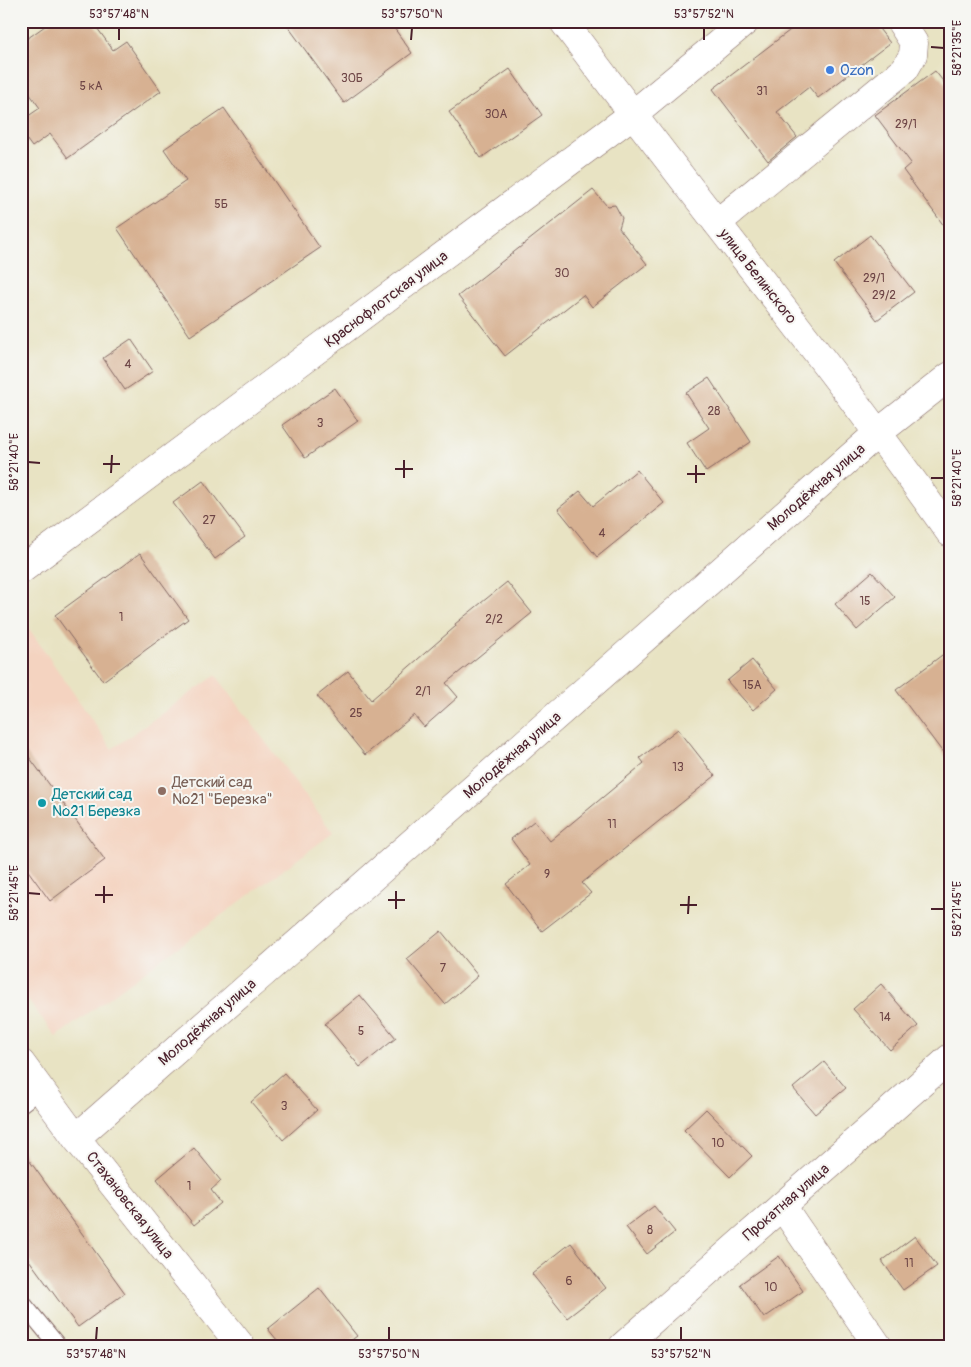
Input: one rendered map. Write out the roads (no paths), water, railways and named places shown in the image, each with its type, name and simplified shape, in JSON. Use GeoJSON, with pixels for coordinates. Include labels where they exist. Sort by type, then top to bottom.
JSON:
{"type":"FeatureCollection","features":[{"type":"Feature","properties":{"kind":"street","name":"улица Белинского"},"geometry":{"type":"LineString","coordinates":[[563,21],[632,115],[879,432],[950,534]]}},
{"type":"Feature","properties":{"kind":"street","name":"Краснофлотская улица"},"geometry":{"type":"LineString","coordinates":[[21,570],[632,115],[746,21]]}},
{"type":"Feature","properties":{"kind":"street"},"geometry":{"type":"LineString","coordinates":[[717,224],[905,68],[912,55],[914,43],[900,21]]}},
{"type":"Feature","properties":{"kind":"street","name":"Молодёжная улица"},"geometry":{"type":"LineString","coordinates":[[76,1138],[879,432],[950,376]]}},
{"type":"Feature","properties":{"kind":"street","name":"Прокатная улица"},"geometry":{"type":"LineString","coordinates":[[624,1346],[950,1058]]}},
{"type":"Feature","properties":{"kind":"street","name":"Стахановская улица"},"geometry":{"type":"LineString","coordinates":[[21,1063],[31,1097],[76,1138],[242,1346]]}},
{"type":"Feature","properties":{"kind":"street"},"geometry":{"type":"LineString","coordinates":[[782,1206],[878,1346]]}},
{"type":"Feature","properties":{"kind":"lane"},"geometry":{"type":"LineString","coordinates":[[21,1301],[58,1346]]}},
{"type":"Feature","properties":{"kind":"place","name":"Ozon"},"geometry":{"type":"Point","coordinates":[830,70]}},
{"type":"Feature","properties":{"kind":"place","name":"Детский сад №21 \"Березка\""},"geometry":{"type":"Point","coordinates":[162,791]}},
{"type":"Feature","properties":{"kind":"place","name":"Детский сад №21 Березка"},"geometry":{"type":"Point","coordinates":[42,803]}}]}
